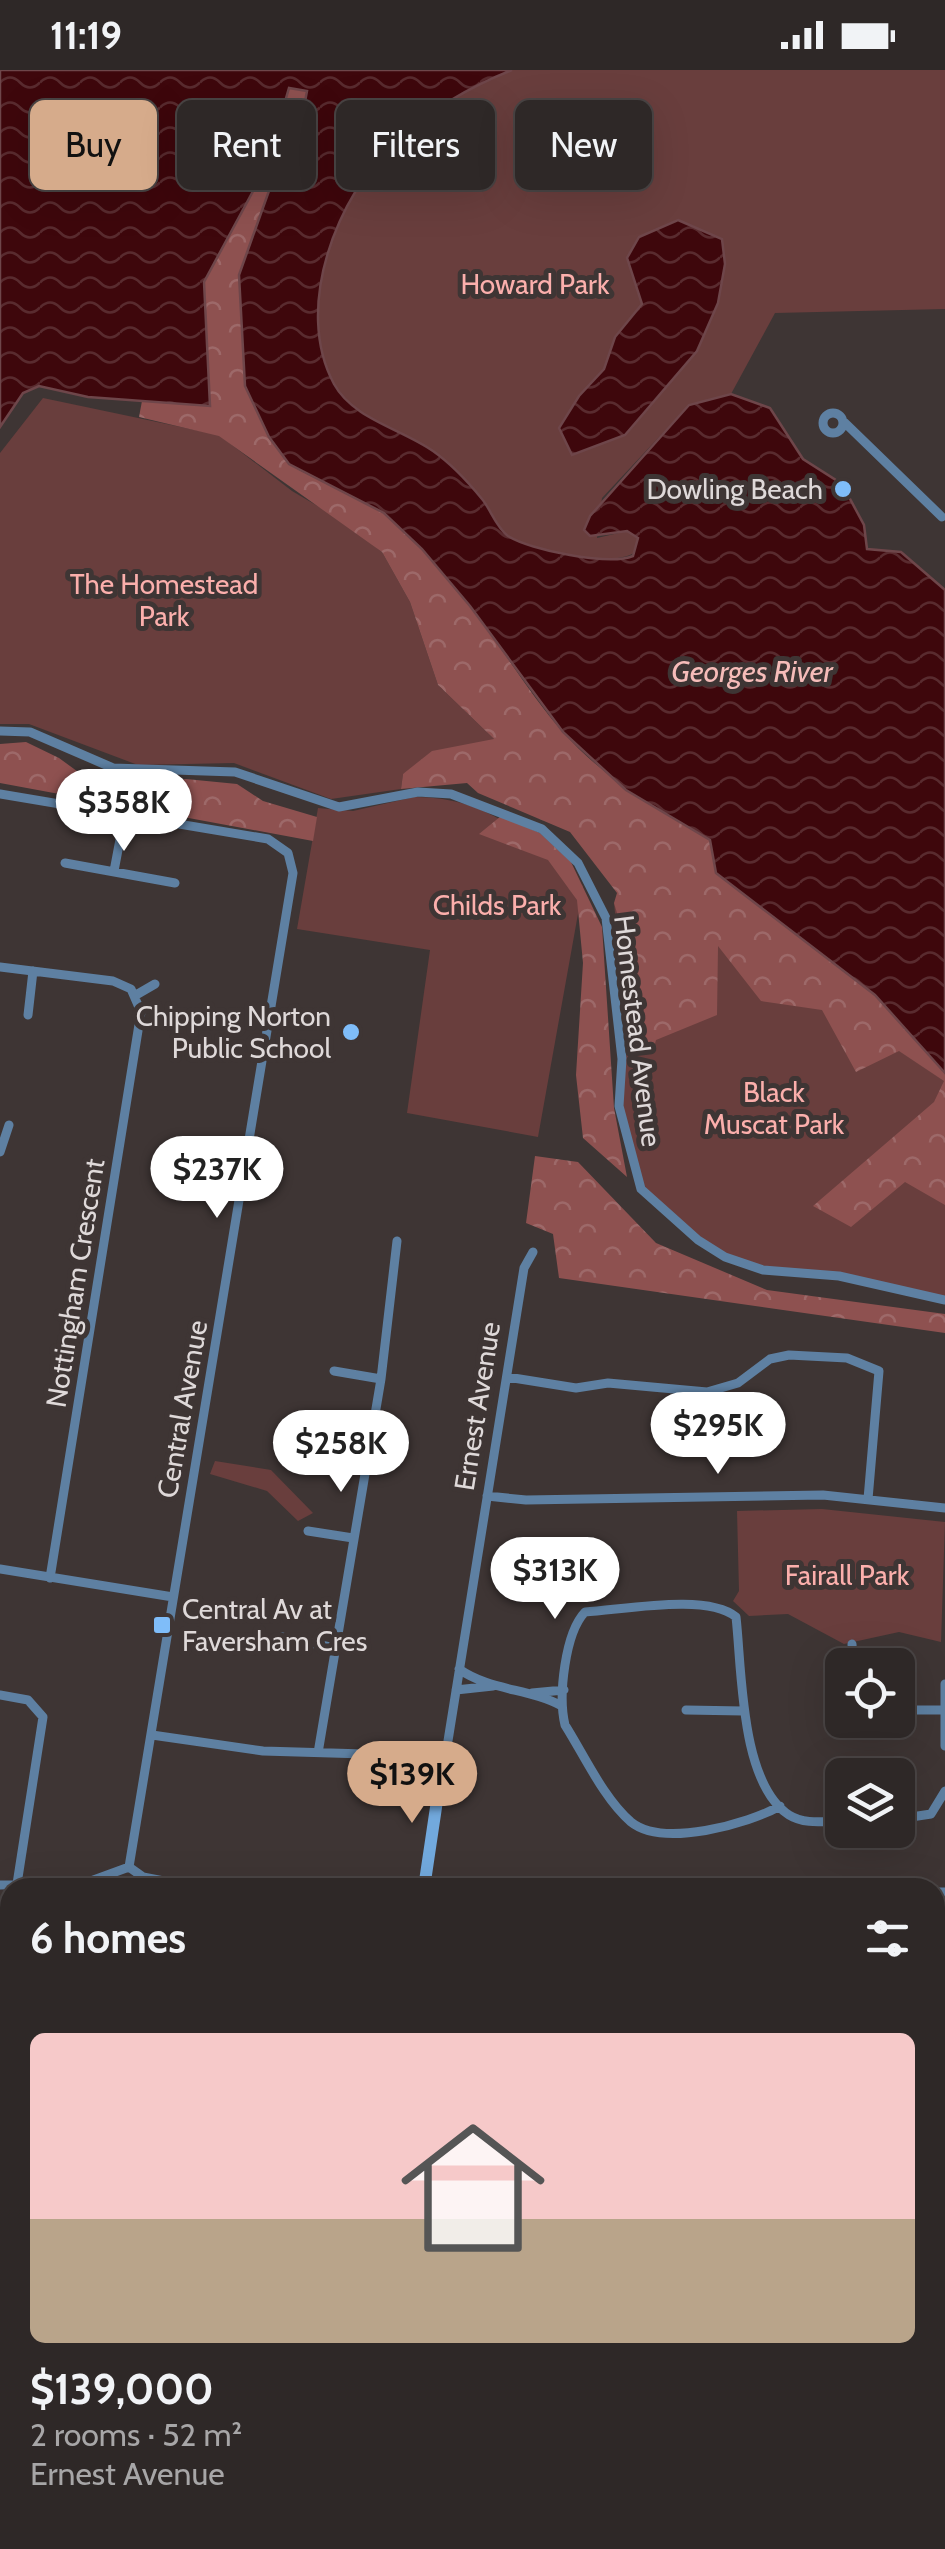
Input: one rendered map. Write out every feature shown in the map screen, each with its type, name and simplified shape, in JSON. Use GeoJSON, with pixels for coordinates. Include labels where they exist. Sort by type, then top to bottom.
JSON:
{"type":"FeatureCollection","features":[{"type":"Feature","properties":{"kind":"street"},"geometry":{"type":"LineString","coordinates":[[843,421],[944,516],[945,530]]}},
{"type":"Feature","properties":{"kind":"street","name":"Homestead Avenue"},"geometry":{"type":"LineString","coordinates":[[0,731],[30,732],[114,768],[235,772],[339,807],[418,792],[451,794],[542,828],[578,862],[606,918],[622,1059],[619,1106],[641,1188],[698,1240],[725,1257],[763,1270],[840,1276],[945,1300]]}},
{"type":"Feature","properties":{"kind":"street"},"geometry":{"type":"LineString","coordinates":[[0,794],[125,813],[114,872]]}},
{"type":"Feature","properties":{"kind":"street","name":"Central Avenue"},"geometry":{"type":"LineString","coordinates":[[125,813],[268,839],[288,854],[293,873],[129,1868]]}},
{"type":"Feature","properties":{"kind":"street"},"geometry":{"type":"LineString","coordinates":[[66,863],[175,883]]}},
{"type":"Feature","properties":{"kind":"street"},"geometry":{"type":"LineString","coordinates":[[0,967],[113,980],[136,995],[155,984]]}},
{"type":"Feature","properties":{"kind":"street"},"geometry":{"type":"LineString","coordinates":[[28,1015],[33,971]]}},
{"type":"Feature","properties":{"kind":"street","name":"Nottingham Crescent"},"geometry":{"type":"LineString","coordinates":[[50,1578],[140,1022],[136,995]]}},
{"type":"Feature","properties":{"kind":"street"},"geometry":{"type":"LineString","coordinates":[[0,1152],[10,1125]]}},
{"type":"Feature","properties":{"kind":"street"},"geometry":{"type":"LineString","coordinates":[[318,1754],[381,1379],[398,1241]]}},
{"type":"Feature","properties":{"kind":"street","name":"Ernest Avenue"},"geometry":{"type":"LineString","coordinates":[[447,1747],[524,1268],[533,1252]]}},
{"type":"Feature","properties":{"kind":"street"},"geometry":{"type":"LineString","coordinates":[[506,1377],[576,1388],[608,1383],[708,1392],[738,1384],[770,1359],[789,1355],[847,1358],[879,1371],[868,1500]]}},
{"type":"Feature","properties":{"kind":"street"},"geometry":{"type":"LineString","coordinates":[[334,1372],[381,1379]]}},
{"type":"Feature","properties":{"kind":"street"},"geometry":{"type":"LineString","coordinates":[[488,1496],[526,1500],[823,1495],[945,1508]]}},
{"type":"Feature","properties":{"kind":"street"},"geometry":{"type":"LineString","coordinates":[[308,1532],[353,1538]]}},
{"type":"Feature","properties":{"kind":"street"},"geometry":{"type":"LineString","coordinates":[[0,1569],[174,1597]]}},
{"type":"Feature","properties":{"kind":"street"},"geometry":{"type":"LineString","coordinates":[[780,1806],[727,1828],[640,1828],[622,1812],[572,1736],[562,1706],[575,1623],[585,1612],[706,1604],[726,1608],[736,1617],[748,1746],[780,1806],[807,1822],[825,1821]]}},
{"type":"Feature","properties":{"kind":"street"},"geometry":{"type":"LineString","coordinates":[[282,1637],[336,1648]]}},
{"type":"Feature","properties":{"kind":"street"},"geometry":{"type":"LineString","coordinates":[[852,1644],[852,1648]]}},
{"type":"Feature","properties":{"kind":"street"},"geometry":{"type":"LineString","coordinates":[[460,1669],[493,1686]]}},
{"type":"Feature","properties":{"kind":"street"},"geometry":{"type":"LineString","coordinates":[[945,1684],[945,1746]]}},
{"type":"Feature","properties":{"kind":"street"},"geometry":{"type":"LineString","coordinates":[[456,1690],[493,1686],[532,1693],[562,1706]]}},
{"type":"Feature","properties":{"kind":"street"},"geometry":{"type":"LineString","coordinates":[[532,1693],[564,1690]]}},
{"type":"Feature","properties":{"kind":"street"},"geometry":{"type":"LineString","coordinates":[[0,1695],[28,1700],[43,1717],[19,1878]]}},
{"type":"Feature","properties":{"kind":"street"},"geometry":{"type":"LineString","coordinates":[[686,1710],[744,1711]]}},
{"type":"Feature","properties":{"kind":"street"},"geometry":{"type":"LineString","coordinates":[[915,1710],[944,1710]]}},
{"type":"Feature","properties":{"kind":"street"},"geometry":{"type":"LineString","coordinates":[[152,1735],[246,1750],[438,1761],[453,1760],[447,1747]]}},
{"type":"Feature","properties":{"kind":"street"},"geometry":{"type":"LineString","coordinates":[[425,1878],[438,1761]]}},
{"type":"Feature","properties":{"kind":"street"},"geometry":{"type":"LineString","coordinates":[[915,1818],[943,1806],[945,1791]]}},
{"type":"Feature","properties":{"kind":"street"},"geometry":{"type":"LineString","coordinates":[[100,1878],[129,1868],[149,1878]]}},
{"type":"Feature","properties":{"kind":"green space","name":"Howard Park"},"geometry":{"type":"Polygon","coordinates":[[[512,70],[945,70],[945,309],[775,313],[731,394],[689,405],[602,498],[597,538],[627,531],[638,538],[636,551],[626,556],[593,558],[518,540],[501,529],[470,486],[440,456],[364,414],[341,395],[322,353],[318,320],[327,254],[356,190],[495,190],[495,100],[453,100],[512,70]]]}},
{"type":"Feature","properties":{"kind":"green space"},"geometry":{"type":"Polygon","coordinates":[[[290,87],[308,91],[306,100],[286,100],[290,87]]]}},
{"type":"Feature","properties":{"kind":"green space"},"geometry":{"type":"Polygon","coordinates":[[[254,190],[276,190],[289,464],[373,506],[410,534],[457,587],[542,706],[579,749],[632,792],[710,840],[716,873],[875,995],[945,1073],[945,1205],[905,1182],[851,1227],[813,1206],[934,1102],[944,1081],[899,1051],[856,1072],[822,1010],[761,1001],[718,946],[717,1015],[656,1040],[654,1047],[628,1045],[623,968],[629,953],[614,903],[617,893],[570,832],[478,793],[467,783],[401,789],[403,774],[432,751],[494,739],[438,685],[410,602],[382,552],[219,436],[139,417],[142,401],[210,406],[204,282],[254,190]]]}},
{"type":"Feature","properties":{"kind":"green space","name":"The Homestead Park"},"geometry":{"type":"Polygon","coordinates":[[[43,398],[219,435],[292,491],[343,521],[382,552],[410,602],[438,685],[495,740],[403,774],[401,789],[331,799],[234,763],[138,765],[29,724],[0,724],[0,453],[43,398]]]}},
{"type":"Feature","properties":{"kind":"green space"},"geometry":{"type":"Polygon","coordinates":[[[26,742],[59,758],[96,785],[124,790],[142,783],[186,779],[237,784],[263,801],[317,817],[313,841],[0,783],[0,744],[26,742]]]}},
{"type":"Feature","properties":{"kind":"green space","name":"Childs Park"},"geometry":{"type":"Polygon","coordinates":[[[414,797],[466,804],[487,813],[526,837],[583,886],[538,1137],[407,1113],[430,950],[297,929],[318,808],[353,811],[414,797]]]}},
{"type":"Feature","properties":{"kind":"green space"},"geometry":{"type":"Polygon","coordinates":[[[501,816],[540,833],[571,862],[602,927],[614,1108],[627,1177],[583,1138],[576,1075],[583,963],[577,900],[548,860],[479,834],[501,816]]]}},
{"type":"Feature","properties":{"kind":"green space","name":"Black Muscat Park"},"geometry":{"type":"Polygon","coordinates":[[[716,873],[945,1073],[945,1300],[898,1287],[763,1270],[725,1257],[641,1189],[619,1106],[628,1044],[614,903],[716,873]]]}},
{"type":"Feature","properties":{"kind":"green space"},"geometry":{"type":"Polygon","coordinates":[[[535,1156],[578,1162],[656,1243],[767,1290],[945,1314],[945,1333],[559,1278],[553,1234],[526,1223],[535,1156]]]}},
{"type":"Feature","properties":{"kind":"green space"},"geometry":{"type":"Polygon","coordinates":[[[215,1461],[271,1470],[313,1513],[298,1521],[267,1491],[210,1474],[215,1461]]]}},
{"type":"Feature","properties":{"kind":"green space","name":"Fairall Park"},"geometry":{"type":"Polygon","coordinates":[[[822,1509],[945,1522],[941,1642],[899,1632],[844,1644],[788,1614],[749,1616],[733,1601],[739,1591],[737,1511],[822,1509]]]}},
{"type":"Feature","properties":{"kind":"water","name":"Georges River"},"geometry":{"type":"Polygon","coordinates":[[[0,70],[512,70],[453,100],[336,100],[336,190],[357,190],[328,254],[320,288],[318,322],[322,354],[334,384],[342,396],[366,415],[421,443],[446,461],[482,499],[508,536],[551,551],[606,559],[633,556],[638,538],[627,531],[590,536],[584,530],[590,516],[689,405],[731,394],[770,408],[803,459],[842,484],[864,525],[867,549],[901,552],[945,590],[945,1073],[875,995],[716,873],[710,840],[626,790],[563,732],[470,606],[422,549],[384,513],[289,464],[269,437],[245,386],[239,275],[269,190],[316,190],[316,100],[305,100],[307,91],[289,88],[286,100],[177,100],[177,190],[254,190],[204,282],[210,406],[88,397],[39,386],[23,393],[0,427],[0,70]]]}},
{"type":"Feature","properties":{"kind":"water"},"geometry":{"type":"Polygon","coordinates":[[[678,220],[722,239],[725,264],[718,303],[697,351],[625,435],[572,455],[559,428],[579,396],[604,369],[615,337],[642,304],[627,258],[639,237],[678,220]]]}},
{"type":"Feature","properties":{"kind":"place","name":"Dowling Beach"},"geometry":{"type":"Point","coordinates":[843,489]}},
{"type":"Feature","properties":{"kind":"place","name":"Chipping Norton Public School"},"geometry":{"type":"Point","coordinates":[351,1032]}},
{"type":"Feature","properties":{"kind":"place","name":"Central Av at Faversham Cres"},"geometry":{"type":"Point","coordinates":[162,1625]}}]}
